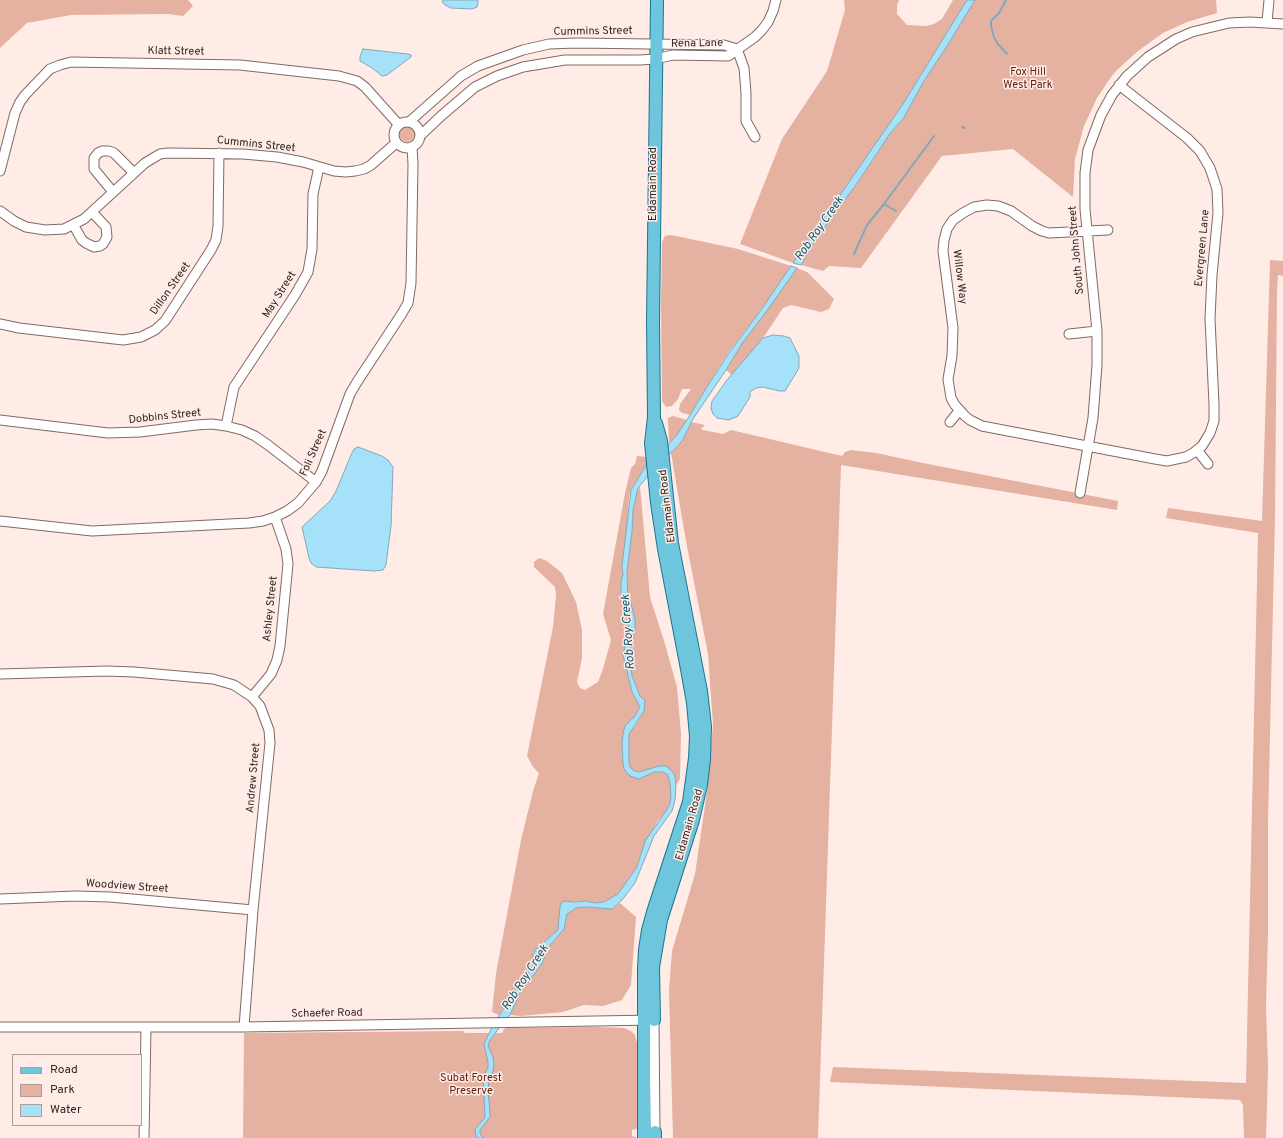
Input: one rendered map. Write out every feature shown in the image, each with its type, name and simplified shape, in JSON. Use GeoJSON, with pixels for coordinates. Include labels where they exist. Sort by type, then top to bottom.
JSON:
{"type":"FeatureCollection","features":[{"type":"Feature","properties":{"kind":"main road","name":"Eldamain Road"},"geometry":{"type":"LineString","coordinates":[[651,1136],[649,1020],[644,968],[648,930],[689,802],[695,758],[696,736],[693,703],[670,584],[651,443],[654,416],[653,322],[657,0]]}},
{"type":"Feature","properties":{"kind":"street","name":"Rena Lane"},"geometry":{"type":"LineString","coordinates":[[656,59],[673,55],[728,56],[755,37],[762,30],[774,11],[776,0]]}},
{"type":"Feature","properties":{"kind":"street"},"geometry":{"type":"LineString","coordinates":[[1268,22],[1269,0]]}},
{"type":"Feature","properties":{"kind":"street","name":"South John Street"},"geometry":{"type":"LineString","coordinates":[[1080,493],[1095,396],[1097,365],[1097,331],[1084,187],[1086,160],[1101,115],[1119,85],[1127,76],[1148,57],[1176,39],[1192,32],[1229,23],[1268,22],[1283,24]]}},
{"type":"Feature","properties":{"kind":"street","name":"Cummins Street"},"geometry":{"type":"LineString","coordinates":[[409,122],[461,76],[478,66],[516,52],[549,44],[656,44]]}},
{"type":"Feature","properties":{"kind":"street","name":"Rena Lane"},"geometry":{"type":"LineString","coordinates":[[656,44],[724,45],[737,49]]}},
{"type":"Feature","properties":{"kind":"street"},"geometry":{"type":"LineString","coordinates":[[737,49],[744,68],[746,121],[755,137]]}},
{"type":"Feature","properties":{"kind":"street"},"geometry":{"type":"LineString","coordinates":[[420,136],[415,125],[409,122],[404,122],[398,125],[394,132],[396,143],[405,148],[412,147],[418,141],[420,136],[475,87],[508,72],[536,64],[565,60],[656,59]]}},
{"type":"Feature","properties":{"kind":"street","name":"Klatt Street"},"geometry":{"type":"LineString","coordinates":[[0,171],[15,113],[25,95],[50,70],[71,62],[240,65],[339,76],[357,81],[365,87],[398,125]]}},
{"type":"Feature","properties":{"kind":"street","name":"Evergreen Lane"},"geometry":{"type":"LineString","coordinates":[[1088,446],[1167,461],[1186,457],[1197,450],[1202,446],[1213,427],[1214,413],[1210,320],[1212,275],[1218,213],[1216,190],[1210,168],[1200,151],[1187,138],[1119,85]]}},
{"type":"Feature","properties":{"kind":"street","name":"Cummins Street"},"geometry":{"type":"LineString","coordinates":[[0,211],[23,225],[35,229],[64,229],[74,226],[92,212],[145,163],[162,154],[177,152],[219,153],[277,157],[346,172],[364,169],[377,160],[396,143]]}},
{"type":"Feature","properties":{"kind":"street","name":"Foli Street"},"geometry":{"type":"LineString","coordinates":[[0,522],[92,531],[250,523],[275,517],[298,503],[316,482],[322,471],[350,394],[408,303],[412,283],[412,147]]}},
{"type":"Feature","properties":{"kind":"street"},"geometry":{"type":"LineString","coordinates":[[113,192],[94,169],[94,158],[98,153],[108,151],[114,153],[134,173]]}},
{"type":"Feature","properties":{"kind":"street","name":"Dillon Street"},"geometry":{"type":"LineString","coordinates":[[0,324],[19,328],[123,340],[141,337],[155,330],[165,321],[216,240],[218,226],[219,153]]}},
{"type":"Feature","properties":{"kind":"street","name":"May Street"},"geometry":{"type":"LineString","coordinates":[[226,426],[234,387],[297,292],[308,272],[312,249],[313,192],[319,167]]}},
{"type":"Feature","properties":{"kind":"street","name":"Willow Way"},"geometry":{"type":"LineString","coordinates":[[1088,446],[982,426],[970,420],[959,411],[951,398],[948,382],[953,347],[953,328],[943,251],[944,240],[953,220],[962,212],[974,207],[987,205],[998,206],[1011,210],[1032,226],[1042,231],[1058,233],[1087,230],[1108,230]]}},
{"type":"Feature","properties":{"kind":"street"},"geometry":{"type":"LineString","coordinates":[[74,226],[82,240],[86,243],[94,247],[103,244],[107,237],[106,227],[92,212]]}},
{"type":"Feature","properties":{"kind":"street"},"geometry":{"type":"LineString","coordinates":[[1069,334],[1097,331]]}},
{"type":"Feature","properties":{"kind":"street"},"geometry":{"type":"LineString","coordinates":[[950,422],[959,411]]}},
{"type":"Feature","properties":{"kind":"street","name":"Dobbins Street"},"geometry":{"type":"LineString","coordinates":[[0,420],[108,433],[140,432],[196,425],[226,426],[242,430],[268,444],[316,482]]}},
{"type":"Feature","properties":{"kind":"street"},"geometry":{"type":"LineString","coordinates":[[1197,450],[1208,464]]}},
{"type":"Feature","properties":{"kind":"street","name":"Ashley Street"},"geometry":{"type":"LineString","coordinates":[[252,697],[271,674],[277,660],[280,646],[288,564],[286,549],[275,517]]}},
{"type":"Feature","properties":{"kind":"street","name":"Andrew Street"},"geometry":{"type":"LineString","coordinates":[[0,674],[107,671],[197,677],[225,681],[234,685],[252,697],[260,706],[269,730],[270,743],[253,910],[244,1027]]}},
{"type":"Feature","properties":{"kind":"street","name":"Woodview Street"},"geometry":{"type":"LineString","coordinates":[[0,899],[67,896],[110,897],[253,910]]}},
{"type":"Feature","properties":{"kind":"street","name":"Schaefer Road"},"geometry":{"type":"LineString","coordinates":[[0,1027],[244,1027],[649,1020]]}},
{"type":"Feature","properties":{"kind":"street"},"geometry":{"type":"LineString","coordinates":[[144,1138],[146,1028]]}},
{"type":"Feature","properties":{"kind":"green space"},"geometry":{"type":"Polygon","coordinates":[[[0,0],[188,0],[193,6],[183,16],[168,14],[71,15],[27,23],[0,48],[0,0]]]}},
{"type":"Feature","properties":{"kind":"green space"},"geometry":{"type":"Polygon","coordinates":[[[844,0],[899,0],[897,5],[897,14],[907,25],[926,26],[934,24],[942,19],[953,0],[967,0],[903,104],[793,263],[740,244],[782,139],[827,71],[845,10],[844,0]]]}},
{"type":"Feature","properties":{"kind":"green space","name":"Fox Hill West Park"},"geometry":{"type":"Polygon","coordinates":[[[975,0],[1216,0],[1217,13],[1187,22],[1163,33],[1138,51],[1111,77],[1097,98],[1084,126],[1075,159],[1073,197],[1013,149],[942,156],[861,268],[829,266],[823,271],[801,265],[813,243],[858,182],[891,132],[903,119],[924,81],[975,0]]]}},
{"type":"Feature","properties":{"kind":"green space"},"geometry":{"type":"Polygon","coordinates":[[[407,126],[413,128],[415,134],[413,140],[407,142],[401,140],[399,134],[401,128],[407,126]]]}},
{"type":"Feature","properties":{"kind":"green space"},"geometry":{"type":"Polygon","coordinates":[[[671,235],[738,249],[791,266],[761,310],[728,353],[690,415],[682,413],[679,410],[680,404],[691,389],[682,389],[678,399],[672,406],[666,407],[662,401],[662,242],[665,236],[671,235]]]}},
{"type":"Feature","properties":{"kind":"green space"},"geometry":{"type":"Polygon","coordinates":[[[1270,260],[1283,261],[1283,276],[1278,275],[1277,292],[1275,517],[1268,822],[1268,933],[1266,1006],[1268,1068],[1266,1138],[1244,1138],[1243,1105],[1240,1100],[830,1082],[833,1067],[1246,1083],[1258,533],[1166,518],[1168,508],[1262,521],[1270,260]]]}},
{"type":"Feature","properties":{"kind":"green space"},"geometry":{"type":"Polygon","coordinates":[[[797,268],[807,272],[834,299],[829,309],[821,312],[791,305],[783,308],[763,338],[732,375],[726,370],[743,342],[797,268]]]}},
{"type":"Feature","properties":{"kind":"green space"},"geometry":{"type":"Polygon","coordinates":[[[673,416],[687,420],[677,435],[669,443],[668,418],[673,416]]]}},
{"type":"Feature","properties":{"kind":"green space"},"geometry":{"type":"Polygon","coordinates":[[[691,422],[705,425],[701,429],[703,430],[723,434],[731,430],[842,456],[845,452],[851,450],[876,453],[1118,501],[1117,510],[841,465],[818,1138],[673,1138],[669,990],[672,951],[695,874],[707,792],[713,724],[708,654],[671,453],[682,441],[691,422]]]}},
{"type":"Feature","properties":{"kind":"green space"},"geometry":{"type":"Polygon","coordinates":[[[637,456],[647,457],[647,464],[631,489],[629,497],[627,530],[622,566],[623,575],[621,581],[629,629],[623,655],[632,692],[640,707],[622,743],[623,763],[624,769],[639,779],[654,772],[663,772],[668,775],[671,796],[670,804],[657,822],[641,853],[637,867],[618,894],[604,902],[568,902],[560,906],[558,930],[536,949],[529,972],[499,1015],[492,1012],[496,973],[521,840],[539,773],[533,767],[527,756],[553,627],[556,595],[555,587],[534,567],[534,562],[539,558],[547,561],[562,573],[576,602],[582,630],[582,658],[577,682],[580,688],[585,690],[598,682],[611,640],[603,614],[625,493],[631,468],[635,464],[637,456]]]}},
{"type":"Feature","properties":{"kind":"green space"},"geometry":{"type":"Polygon","coordinates":[[[640,486],[650,597],[677,687],[681,734],[680,779],[676,785],[675,776],[672,771],[652,768],[639,772],[634,771],[630,767],[629,762],[629,734],[641,717],[641,698],[632,676],[630,660],[630,652],[635,630],[635,620],[628,600],[627,571],[633,510],[636,494],[640,486]]]}},
{"type":"Feature","properties":{"kind":"green space"},"geometry":{"type":"Polygon","coordinates":[[[620,903],[636,917],[631,985],[622,1000],[603,1006],[584,1005],[563,1012],[521,1016],[510,1015],[520,993],[543,962],[546,950],[564,929],[567,914],[576,908],[586,907],[612,909],[620,903]]]}},
{"type":"Feature","properties":{"kind":"green space","name":"Subat Forest Preserve"},"geometry":{"type":"Polygon","coordinates":[[[507,1028],[624,1028],[631,1031],[635,1035],[638,1048],[638,1128],[632,1130],[632,1136],[638,1138],[243,1138],[244,1033],[463,1031],[465,1033],[502,1033],[504,1029],[507,1028]]]}},
{"type":"Feature","properties":{"kind":"water"},"geometry":{"type":"Polygon","coordinates":[[[443,0],[478,0],[478,3],[477,7],[472,9],[451,8],[442,2],[443,0]]]}},
{"type":"Feature","properties":{"kind":"water","name":"Rob Roy Creek"},"geometry":{"type":"Polygon","coordinates":[[[967,0],[975,0],[924,81],[903,119],[891,132],[858,182],[813,243],[801,265],[793,263],[903,104],[967,0]]]}},
{"type":"Feature","properties":{"kind":"water"},"geometry":{"type":"Polygon","coordinates":[[[363,49],[408,54],[411,55],[411,57],[387,75],[382,76],[360,61],[363,49]]]}},
{"type":"Feature","properties":{"kind":"water"},"geometry":{"type":"Polygon","coordinates":[[[791,266],[797,268],[743,342],[693,419],[682,441],[666,458],[666,447],[677,435],[729,353],[791,266]]]}},
{"type":"Feature","properties":{"kind":"water"},"geometry":{"type":"Polygon","coordinates":[[[773,335],[790,338],[799,356],[799,368],[785,391],[763,387],[756,388],[750,392],[750,397],[738,416],[729,420],[717,418],[713,414],[711,408],[712,401],[727,380],[763,338],[773,335]]]}},
{"type":"Feature","properties":{"kind":"water"},"geometry":{"type":"Polygon","coordinates":[[[358,447],[382,456],[388,460],[393,467],[391,526],[386,565],[383,570],[374,571],[316,567],[311,563],[309,558],[302,527],[330,501],[336,491],[354,449],[358,447]]]}},
{"type":"Feature","properties":{"kind":"water","name":"Rob Roy Creek"},"geometry":{"type":"Polygon","coordinates":[[[647,464],[648,476],[638,488],[633,510],[627,571],[628,600],[631,603],[635,620],[635,630],[630,652],[632,676],[640,696],[645,700],[644,711],[629,734],[629,762],[630,767],[634,771],[639,772],[659,766],[666,766],[675,776],[675,800],[672,811],[654,836],[635,883],[622,900],[612,909],[586,907],[576,908],[567,914],[564,929],[546,950],[543,962],[520,993],[510,1015],[490,1040],[488,1046],[493,1057],[494,1065],[489,1080],[488,1090],[490,1117],[480,1130],[480,1134],[484,1138],[478,1138],[476,1136],[475,1129],[484,1119],[483,1077],[488,1068],[484,1044],[496,1019],[532,967],[533,954],[536,949],[558,930],[560,906],[563,901],[604,902],[618,894],[637,867],[645,841],[670,804],[671,796],[668,775],[663,772],[654,772],[639,779],[630,776],[624,769],[623,763],[622,743],[625,726],[635,716],[640,707],[632,692],[623,655],[629,629],[626,606],[621,593],[621,581],[623,575],[622,566],[631,490],[647,464]]]}},
{"type":"Feature","properties":{"kind":"waterway"},"geometry":{"type":"LineString","coordinates":[[1006,0],[999,13],[991,21],[991,26],[997,43],[1007,54]]}},
{"type":"Feature","properties":{"kind":"waterway"},"geometry":{"type":"LineString","coordinates":[[854,254],[867,225],[934,136]]}},
{"type":"Feature","properties":{"kind":"waterway"},"geometry":{"type":"LineString","coordinates":[[884,204],[896,211]]}}]}
